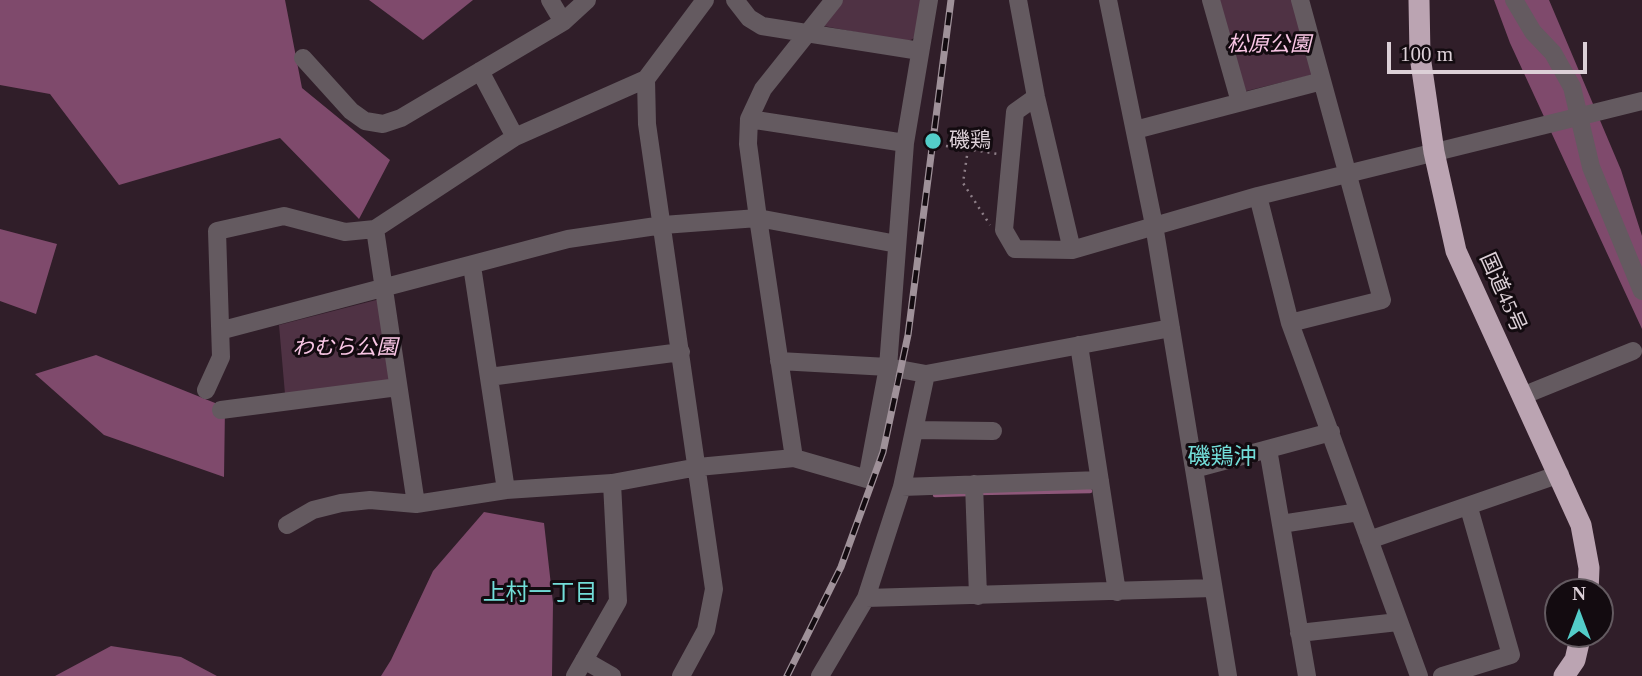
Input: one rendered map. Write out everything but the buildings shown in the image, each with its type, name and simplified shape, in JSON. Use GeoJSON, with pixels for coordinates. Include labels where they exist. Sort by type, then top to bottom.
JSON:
{"type":"FeatureCollection","features":[{"type":"Feature","properties":{"kind":"highway","name":"国道45号"},"geometry":{"type":"LineString","coordinates":[[1419,0],[1420,56],[1434,152],[1456,251],[1581,525],[1590,568],[1589,578]]}},
{"type":"Feature","properties":{"kind":"highway"},"geometry":{"type":"LineString","coordinates":[[1564,676],[1575,660],[1578,648]]}},
{"type":"Feature","properties":{"kind":"street"},"geometry":{"type":"LineString","coordinates":[[550,0],[563,22]]}},
{"type":"Feature","properties":{"kind":"street"},"geometry":{"type":"LineString","coordinates":[[303,58],[351,111],[365,121],[383,124],[401,118],[563,22],[587,0]]}},
{"type":"Feature","properties":{"kind":"street"},"geometry":{"type":"LineString","coordinates":[[206,390],[221,357],[223,330],[218,231],[284,216],[345,232],[375,229],[515,137],[646,79],[705,0]]}},
{"type":"Feature","properties":{"kind":"street"},"geometry":{"type":"LineString","coordinates":[[735,0],[749,18],[761,26],[920,51]]}},
{"type":"Feature","properties":{"kind":"street"},"geometry":{"type":"LineString","coordinates":[[794,458],[748,144],[749,119],[763,89],[834,0]]}},
{"type":"Feature","properties":{"kind":"street"},"geometry":{"type":"LineString","coordinates":[[287,525],[313,510],[341,503],[370,500],[416,504],[506,490],[612,483],[698,467],[794,458],[867,480],[888,367],[905,143],[929,0]]}},
{"type":"Feature","properties":{"kind":"street"},"geometry":{"type":"LineString","coordinates":[[1018,0],[1036,97],[1072,250]]}},
{"type":"Feature","properties":{"kind":"street"},"geometry":{"type":"LineString","coordinates":[[1108,0],[1154,225],[1228,676]]}},
{"type":"Feature","properties":{"kind":"street"},"geometry":{"type":"LineString","coordinates":[[1211,0],[1240,102]]}},
{"type":"Feature","properties":{"kind":"street"},"geometry":{"type":"LineString","coordinates":[[1290,323],[1382,300],[1300,0]]}},
{"type":"Feature","properties":{"kind":"street"},"geometry":{"type":"LineString","coordinates":[[1514,0],[1533,32],[1562,67],[1572,87],[1604,204],[1642,291]]}},
{"type":"Feature","properties":{"kind":"street"},"geometry":{"type":"LineString","coordinates":[[480,71],[515,137]]}},
{"type":"Feature","properties":{"kind":"street"},"geometry":{"type":"LineString","coordinates":[[646,79],[646,124],[663,225],[714,589],[706,630],[681,676]]}},
{"type":"Feature","properties":{"kind":"street"},"geometry":{"type":"LineString","coordinates":[[1135,130],[1322,81]]}},
{"type":"Feature","properties":{"kind":"street"},"geometry":{"type":"LineString","coordinates":[[1036,97],[1016,112],[1004,230],[1015,249],[1072,250],[1258,196],[1642,101]]}},
{"type":"Feature","properties":{"kind":"street"},"geometry":{"type":"LineString","coordinates":[[749,119],[905,143]]}},
{"type":"Feature","properties":{"kind":"street"},"geometry":{"type":"LineString","coordinates":[[1258,196],[1290,323],[1419,676]]}},
{"type":"Feature","properties":{"kind":"street"},"geometry":{"type":"LineString","coordinates":[[223,330],[568,239],[663,225],[758,218],[897,244]]}},
{"type":"Feature","properties":{"kind":"street"},"geometry":{"type":"LineString","coordinates":[[375,229],[416,504]]}},
{"type":"Feature","properties":{"kind":"street"},"geometry":{"type":"LineString","coordinates":[[472,266],[506,490]]}},
{"type":"Feature","properties":{"kind":"street"},"geometry":{"type":"LineString","coordinates":[[779,362],[888,367],[926,374],[1171,328]]}},
{"type":"Feature","properties":{"kind":"street"},"geometry":{"type":"LineString","coordinates":[[1079,345],[1117,592]]}},
{"type":"Feature","properties":{"kind":"street"},"geometry":{"type":"LineString","coordinates":[[1522,396],[1633,351]]}},
{"type":"Feature","properties":{"kind":"street"},"geometry":{"type":"LineString","coordinates":[[489,377],[681,352]]}},
{"type":"Feature","properties":{"kind":"street"},"geometry":{"type":"LineString","coordinates":[[820,676],[866,598],[902,487],[926,374]]}},
{"type":"Feature","properties":{"kind":"street"},"geometry":{"type":"LineString","coordinates":[[221,410],[398,387]]}},
{"type":"Feature","properties":{"kind":"street"},"geometry":{"type":"LineString","coordinates":[[914,430],[993,431]]}},
{"type":"Feature","properties":{"kind":"street"},"geometry":{"type":"LineString","coordinates":[[1194,469],[1331,432]]}},
{"type":"Feature","properties":{"kind":"street"},"geometry":{"type":"LineString","coordinates":[[1268,449],[1307,676]]}},
{"type":"Feature","properties":{"kind":"street"},"geometry":{"type":"LineString","coordinates":[[1369,540],[1469,508],[1560,474]]}},
{"type":"Feature","properties":{"kind":"street"},"geometry":{"type":"LineString","coordinates":[[902,487],[1100,480]]}},
{"type":"Feature","properties":{"kind":"street"},"geometry":{"type":"LineString","coordinates":[[612,483],[618,601],[579,668],[612,676]]}},
{"type":"Feature","properties":{"kind":"street"},"geometry":{"type":"LineString","coordinates":[[974,484],[978,596]]}},
{"type":"Feature","properties":{"kind":"street"},"geometry":{"type":"LineString","coordinates":[[1441,676],[1511,655],[1469,508]]}},
{"type":"Feature","properties":{"kind":"street"},"geometry":{"type":"LineString","coordinates":[[1280,524],[1359,512]]}},
{"type":"Feature","properties":{"kind":"street"},"geometry":{"type":"LineString","coordinates":[[866,598],[1213,588]]}},
{"type":"Feature","properties":{"kind":"street"},"geometry":{"type":"LineString","coordinates":[[1299,634],[1398,622]]}},
{"type":"Feature","properties":{"kind":"path"},"geometry":{"type":"LineString","coordinates":[[939,145],[1011,156]]}},
{"type":"Feature","properties":{"kind":"path"},"geometry":{"type":"LineString","coordinates":[[968,149],[963,183],[987,224],[1004,230]]}},
{"type":"Feature","properties":{"kind":"green space"},"geometry":{"type":"Polygon","coordinates":[[[841,0],[922,0],[916,37],[907,42],[824,26],[824,20],[841,0]]]}},
{"type":"Feature","properties":{"kind":"green space","name":"松原公園"},"geometry":{"type":"Polygon","coordinates":[[[1217,0],[1296,0],[1316,74],[1242,92],[1217,0]]]}},
{"type":"Feature","properties":{"kind":"green space","name":"わむら公園"},"geometry":{"type":"Polygon","coordinates":[[[380,299],[392,380],[285,394],[279,325],[380,299]]]}},
{"type":"Feature","properties":{"kind":"shaded area"},"geometry":{"type":"Polygon","coordinates":[[[0,0],[285,0],[302,88],[390,160],[359,219],[280,138],[119,185],[50,94],[0,85],[0,0]]]}},
{"type":"Feature","properties":{"kind":"shaded area"},"geometry":{"type":"Polygon","coordinates":[[[369,0],[473,0],[423,40],[369,0]]]}},
{"type":"Feature","properties":{"kind":"shaded area"},"geometry":{"type":"Polygon","coordinates":[[[1494,0],[1549,0],[1621,170],[1642,236],[1642,329],[1510,43],[1494,0]]]}},
{"type":"Feature","properties":{"kind":"shaded area"},"geometry":{"type":"Polygon","coordinates":[[[0,229],[57,244],[36,314],[0,301],[0,229]]]}},
{"type":"Feature","properties":{"kind":"shaded area"},"geometry":{"type":"Polygon","coordinates":[[[96,355],[225,407],[224,477],[104,435],[35,374],[96,355]]]}},
{"type":"Feature","properties":{"kind":"shaded area"},"geometry":{"type":"Polygon","coordinates":[[[484,512],[544,523],[553,603],[552,676],[381,676],[433,571],[484,512]]]}},
{"type":"Feature","properties":{"kind":"shaded area"},"geometry":{"type":"Polygon","coordinates":[[[111,646],[181,657],[217,676],[55,676],[111,646]]]}},
{"type":"Feature","properties":{"kind":"waterway"},"geometry":{"type":"LineString","coordinates":[[977,493],[1090,491]]}},
{"type":"Feature","properties":{"kind":"waterway"},"geometry":{"type":"LineString","coordinates":[[935,495],[969,494]]}},
{"type":"Feature","properties":{"kind":"railway"},"geometry":{"type":"LineString","coordinates":[[787,676],[841,567],[883,452],[908,335],[951,0]]}},
{"type":"Feature","properties":{"kind":"place","name":"磯鶏"},"geometry":{"type":"Point","coordinates":[933,141]}},
{"type":"Feature","properties":{"kind":"district","name":"磯鶏沖"},"geometry":{"type":"Point","coordinates":[1222,458]}},
{"type":"Feature","properties":{"kind":"district","name":"上村一丁目"},"geometry":{"type":"Point","coordinates":[540,594]}}]}
